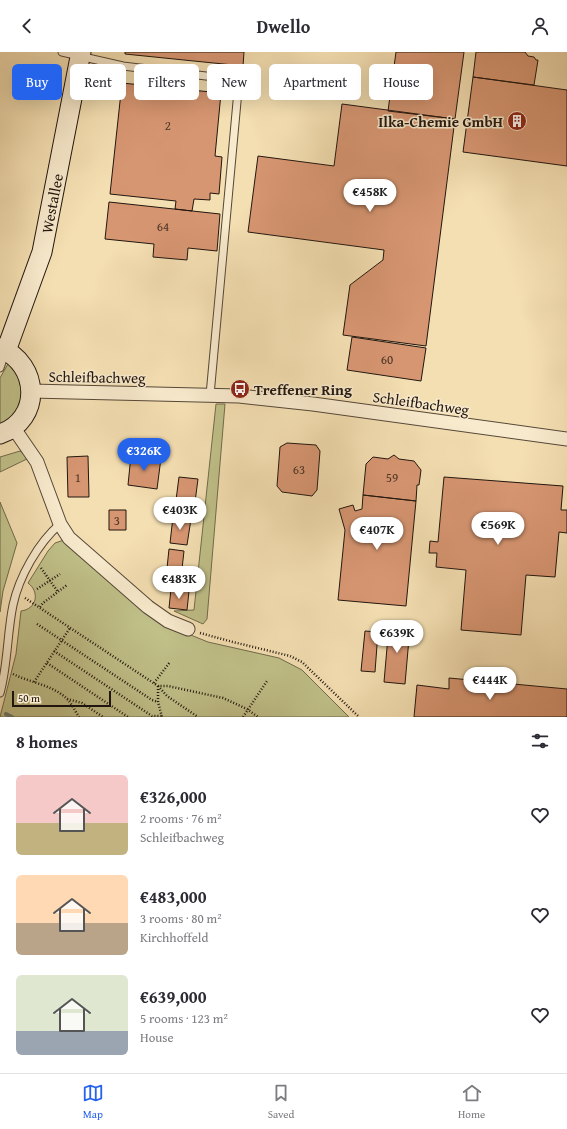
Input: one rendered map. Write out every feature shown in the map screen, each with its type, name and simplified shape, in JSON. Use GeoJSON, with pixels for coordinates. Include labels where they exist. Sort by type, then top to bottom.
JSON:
{"type":"FeatureCollection","features":[{"type":"Feature","properties":{"kind":"main road","name":"Westallee"},"geometry":{"type":"LineString","coordinates":[[2,356],[42,252],[81,54]]}},
{"type":"Feature","properties":{"kind":"main road"},"geometry":{"type":"LineString","coordinates":[[2,356],[17,358],[25,368],[30,379],[31,392],[30,402],[21,420],[7,431]]}},
{"type":"Feature","properties":{"kind":"street","name":"Schleifbachweg"},"geometry":{"type":"LineString","coordinates":[[31,392],[240,396],[313,404],[567,438]]}},
{"type":"Feature","properties":{"kind":"street"},"geometry":{"type":"LineString","coordinates":[[7,431],[37,462],[60,524],[70,538],[148,607],[168,621],[188,630]]}},
{"type":"Feature","properties":{"kind":"lane"},"geometry":{"type":"LineString","coordinates":[[62,52],[81,54],[123,66],[239,80],[210,395]]}},
{"type":"Feature","properties":{"kind":"lane"},"geometry":{"type":"LineString","coordinates":[[0,693],[6,670],[16,592],[36,552],[49,533],[60,524]]}},
{"type":"Feature","properties":{"kind":"path"},"geometry":{"type":"LineString","coordinates":[[41,568],[58,592]]}},
{"type":"Feature","properties":{"kind":"path"},"geometry":{"type":"LineString","coordinates":[[37,589],[60,574]]}},
{"type":"Feature","properties":{"kind":"path"},"geometry":{"type":"LineString","coordinates":[[40,607],[43,602],[67,585]]}},
{"type":"Feature","properties":{"kind":"path"},"geometry":{"type":"LineString","coordinates":[[16,592],[154,683],[167,696],[198,717]]}},
{"type":"Feature","properties":{"kind":"path"},"geometry":{"type":"LineString","coordinates":[[37,624],[152,700],[158,702]]}},
{"type":"Feature","properties":{"kind":"path"},"geometry":{"type":"LineString","coordinates":[[34,682],[70,628]]}},
{"type":"Feature","properties":{"kind":"path"},"geometry":{"type":"LineString","coordinates":[[188,630],[290,656],[302,662],[359,717]]}},
{"type":"Feature","properties":{"kind":"path"},"geometry":{"type":"LineString","coordinates":[[54,651],[152,716],[162,716],[158,702],[158,686]]}},
{"type":"Feature","properties":{"kind":"path"},"geometry":{"type":"LineString","coordinates":[[154,683],[170,662]]}},
{"type":"Feature","properties":{"kind":"path"},"geometry":{"type":"LineString","coordinates":[[47,663],[128,717]]}},
{"type":"Feature","properties":{"kind":"path"},"geometry":{"type":"LineString","coordinates":[[6,670],[24,680],[47,686],[67,699],[82,703],[103,717]]}},
{"type":"Feature","properties":{"kind":"path"},"geometry":{"type":"LineString","coordinates":[[242,717],[267,681]]}},
{"type":"Feature","properties":{"kind":"path"},"geometry":{"type":"LineString","coordinates":[[158,686],[168,686],[222,698],[258,717]]}},
{"type":"Feature","properties":{"kind":"path"},"geometry":{"type":"LineString","coordinates":[[67,699],[79,717]]}},
{"type":"Feature","properties":{"kind":"green space"},"geometry":{"type":"Polygon","coordinates":[[[9,362],[17,370],[24,397],[16,414],[0,426],[0,378],[9,362]]]}},
{"type":"Feature","properties":{"kind":"green space"},"geometry":{"type":"Polygon","coordinates":[[[216,404],[225,404],[207,619],[203,624],[174,611],[194,610],[216,404]]]}},
{"type":"Feature","properties":{"kind":"green space"},"geometry":{"type":"Polygon","coordinates":[[[20,451],[29,458],[0,472],[0,457],[20,451]]]}},
{"type":"Feature","properties":{"kind":"green space"},"geometry":{"type":"Polygon","coordinates":[[[0,502],[17,543],[3,591],[0,612],[0,502]]]}},
{"type":"Feature","properties":{"kind":"green space"},"geometry":{"type":"Polygon","coordinates":[[[64,540],[171,627],[208,642],[279,658],[302,670],[349,717],[0,717],[16,654],[21,611],[31,607],[35,600],[34,591],[28,583],[48,551],[55,543],[64,540]]]}},
{"type":"Feature","properties":{"kind":"building"},"geometry":{"type":"Polygon","coordinates":[[[125,52],[244,52],[243,64],[223,64],[125,54],[125,52]]]}},
{"type":"Feature","properties":{"kind":"building"},"geometry":{"type":"Polygon","coordinates":[[[396,52],[464,52],[455,119],[388,111],[389,100],[433,100],[433,64],[394,64],[396,52]]]}},
{"type":"Feature","properties":{"kind":"building"},"geometry":{"type":"Polygon","coordinates":[[[476,52],[525,52],[528,56],[534,57],[538,60],[534,85],[473,77],[476,52]]]}},
{"type":"Feature","properties":{"kind":"building","name":"Ilka-Chemie GmbH"},"geometry":{"type":"Polygon","coordinates":[[[473,77],[567,90],[567,166],[463,152],[473,77]]]}},
{"type":"Feature","properties":{"kind":"building"},"geometry":{"type":"Polygon","coordinates":[[[126,83],[134,84],[134,100],[199,100],[199,91],[207,92],[207,100],[220,100],[215,156],[222,157],[219,194],[210,193],[210,200],[194,199],[192,211],[175,209],[176,201],[110,194],[120,100],[126,100],[126,83]]]}},
{"type":"Feature","properties":{"kind":"building"},"geometry":{"type":"Polygon","coordinates":[[[342,104],[455,119],[426,346],[343,335],[350,285],[383,260],[384,250],[248,232],[258,156],[334,166],[342,104]]]}},
{"type":"Feature","properties":{"kind":"building"},"geometry":{"type":"Polygon","coordinates":[[[109,202],[220,214],[217,251],[188,248],[187,260],[153,257],[154,244],[105,239],[109,202]]]}},
{"type":"Feature","properties":{"kind":"building"},"geometry":{"type":"Polygon","coordinates":[[[352,337],[426,348],[421,381],[347,370],[352,337]]]}},
{"type":"Feature","properties":{"kind":"building"},"geometry":{"type":"Polygon","coordinates":[[[287,443],[316,445],[320,451],[317,490],[312,496],[282,492],[277,486],[280,447],[287,443]]]}},
{"type":"Feature","properties":{"kind":"building"},"geometry":{"type":"Polygon","coordinates":[[[131,455],[161,458],[157,489],[128,485],[131,455]]]}},
{"type":"Feature","properties":{"kind":"building"},"geometry":{"type":"Polygon","coordinates":[[[394,455],[399,459],[414,461],[421,470],[419,485],[417,485],[416,501],[363,495],[366,464],[373,457],[388,459],[394,455]]]}},
{"type":"Feature","properties":{"kind":"building"},"geometry":{"type":"Polygon","coordinates":[[[88,456],[89,497],[68,497],[67,457],[88,456]]]}},
{"type":"Feature","properties":{"kind":"building"},"geometry":{"type":"Polygon","coordinates":[[[179,477],[198,479],[195,502],[176,500],[179,477]]]}},
{"type":"Feature","properties":{"kind":"building"},"geometry":{"type":"Polygon","coordinates":[[[444,477],[563,486],[561,510],[567,510],[567,533],[559,532],[555,577],[526,575],[521,635],[461,630],[466,570],[436,567],[437,553],[429,553],[430,541],[438,542],[444,477]]]}},
{"type":"Feature","properties":{"kind":"building"},"geometry":{"type":"Polygon","coordinates":[[[363,495],[416,501],[406,606],[338,600],[345,530],[339,509],[353,505],[355,511],[362,509],[363,495]]]}},
{"type":"Feature","properties":{"kind":"building"},"geometry":{"type":"Polygon","coordinates":[[[109,510],[126,510],[126,530],[109,530],[109,510]]]}},
{"type":"Feature","properties":{"kind":"building"},"geometry":{"type":"Polygon","coordinates":[[[173,517],[191,519],[187,545],[170,543],[173,517]]]}},
{"type":"Feature","properties":{"kind":"building"},"geometry":{"type":"Polygon","coordinates":[[[169,549],[184,551],[182,569],[167,568],[169,549]]]}},
{"type":"Feature","properties":{"kind":"building"},"geometry":{"type":"Polygon","coordinates":[[[171,589],[189,591],[187,610],[169,608],[171,589]]]}},
{"type":"Feature","properties":{"kind":"building"},"geometry":{"type":"Polygon","coordinates":[[[389,625],[410,627],[405,684],[384,682],[389,625]]]}},
{"type":"Feature","properties":{"kind":"building"},"geometry":{"type":"Polygon","coordinates":[[[365,631],[378,632],[375,672],[361,671],[365,631]]]}},
{"type":"Feature","properties":{"kind":"building"},"geometry":{"type":"Polygon","coordinates":[[[449,678],[567,689],[567,717],[414,717],[417,685],[449,689],[449,678]]]}},
{"type":"Feature","properties":{"kind":"waterway"},"geometry":{"type":"LineString","coordinates":[[6,714],[12,717]]}},
{"type":"Feature","properties":{"kind":"place","name":"Ilka-Chemie GmbH"},"geometry":{"type":"Point","coordinates":[517,121]}},
{"type":"Feature","properties":{"kind":"place","name":"Treffener Ring"},"geometry":{"type":"Point","coordinates":[240,389]}}]}
